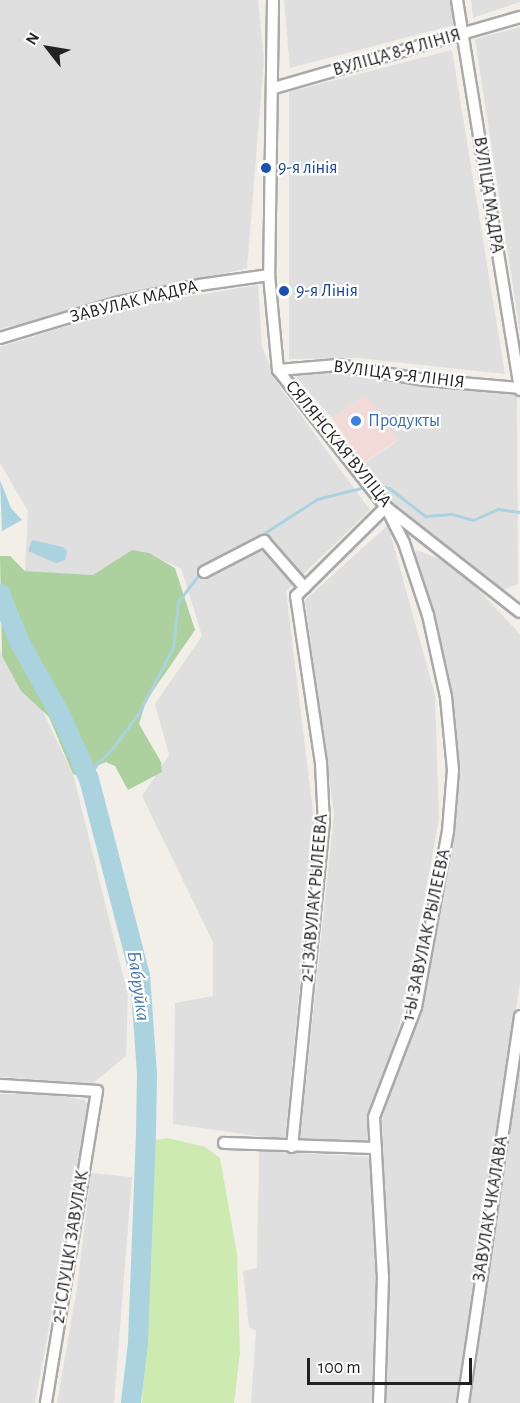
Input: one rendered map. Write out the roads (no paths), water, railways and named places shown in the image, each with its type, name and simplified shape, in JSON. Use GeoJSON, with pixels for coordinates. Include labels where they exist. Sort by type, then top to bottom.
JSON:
{"type":"FeatureCollection","features":[{"type":"Feature","properties":{"kind":"street","name":"СЯЛЯНСКАЯ ВУЛІЦА"},"geometry":{"type":"LineString","coordinates":[[273,0],[274,88],[269,275],[278,370],[386,507],[520,611]]}},
{"type":"Feature","properties":{"kind":"street","name":"ВУЛІЦА МАДРА"},"geometry":{"type":"LineString","coordinates":[[457,0],[520,389]]}},
{"type":"Feature","properties":{"kind":"street","name":"ВУЛІЦА 8-Я ЛІНІЯ"},"geometry":{"type":"LineString","coordinates":[[274,88],[520,17]]}},
{"type":"Feature","properties":{"kind":"street","name":"ЗАВУЛАК МАДРА"},"geometry":{"type":"LineString","coordinates":[[0,338],[116,303],[269,275]]}},
{"type":"Feature","properties":{"kind":"street","name":"ВУЛІЦА 9-Я ЛІНІЯ"},"geometry":{"type":"LineString","coordinates":[[278,370],[338,365],[425,380],[520,389]]}},
{"type":"Feature","properties":{"kind":"street"},"geometry":{"type":"LineString","coordinates":[[204,572],[264,541],[305,588],[386,507]]}},
{"type":"Feature","properties":{"kind":"street","name":"1-Ы ЗАВУЛАК РЫЛЕЕВА"},"geometry":{"type":"LineString","coordinates":[[379,1403],[383,1277],[374,1117],[416,1007],[448,831],[453,770],[446,697],[428,615],[404,543],[386,507]]}},
{"type":"Feature","properties":{"kind":"street","name":"2-І ЗАВУЛАК РЫЛЕЕВА"},"geometry":{"type":"LineString","coordinates":[[292,1147],[324,823],[321,763],[296,596],[305,588]]}},
{"type":"Feature","properties":{"kind":"street","name":"ЗАВУЛАК ЧКАЛАВА"},"geometry":{"type":"LineString","coordinates":[[463,1403],[520,1016]]}},
{"type":"Feature","properties":{"kind":"street","name":"2-І СЛУЦКІ ЗАВУЛАК"},"geometry":{"type":"LineString","coordinates":[[0,1084],[96,1091],[46,1403]]}},
{"type":"Feature","properties":{"kind":"street"},"geometry":{"type":"LineString","coordinates":[[224,1143],[376,1148]]}},
{"type":"Feature","properties":{"kind":"water"},"geometry":{"type":"Polygon","coordinates":[[[0,480],[11,508],[22,520],[2,531],[0,480]]]}},
{"type":"Feature","properties":{"kind":"water"},"geometry":{"type":"Polygon","coordinates":[[[32,540],[63,547],[67,551],[65,560],[56,563],[28,551],[32,540]]]}},
{"type":"Feature","properties":{"kind":"waterway"},"geometry":{"type":"LineString","coordinates":[[375,485],[389,488],[425,516],[452,514],[473,520],[498,509],[520,512]]}},
{"type":"Feature","properties":{"kind":"waterway"},"geometry":{"type":"LineString","coordinates":[[249,543],[317,499],[365,487]]}},
{"type":"Feature","properties":{"kind":"waterway"},"geometry":{"type":"LineString","coordinates":[[87,773],[112,749],[138,714],[173,648],[178,602],[202,570]]}},
{"type":"Feature","properties":{"kind":"waterway","name":"Бабруйка"},"geometry":{"type":"LineString","coordinates":[[0,594],[20,643],[60,714],[89,779],[140,976],[147,1074],[146,1133],[138,1343],[131,1403]]}},
{"type":"Feature","properties":{"kind":"place","name":"9-я лінія"},"geometry":{"type":"Point","coordinates":[266,168]}},
{"type":"Feature","properties":{"kind":"place","name":"9-я Лінія"},"geometry":{"type":"Point","coordinates":[284,291]}},
{"type":"Feature","properties":{"kind":"place","name":"Продукты"},"geometry":{"type":"Point","coordinates":[356,421]}}]}
